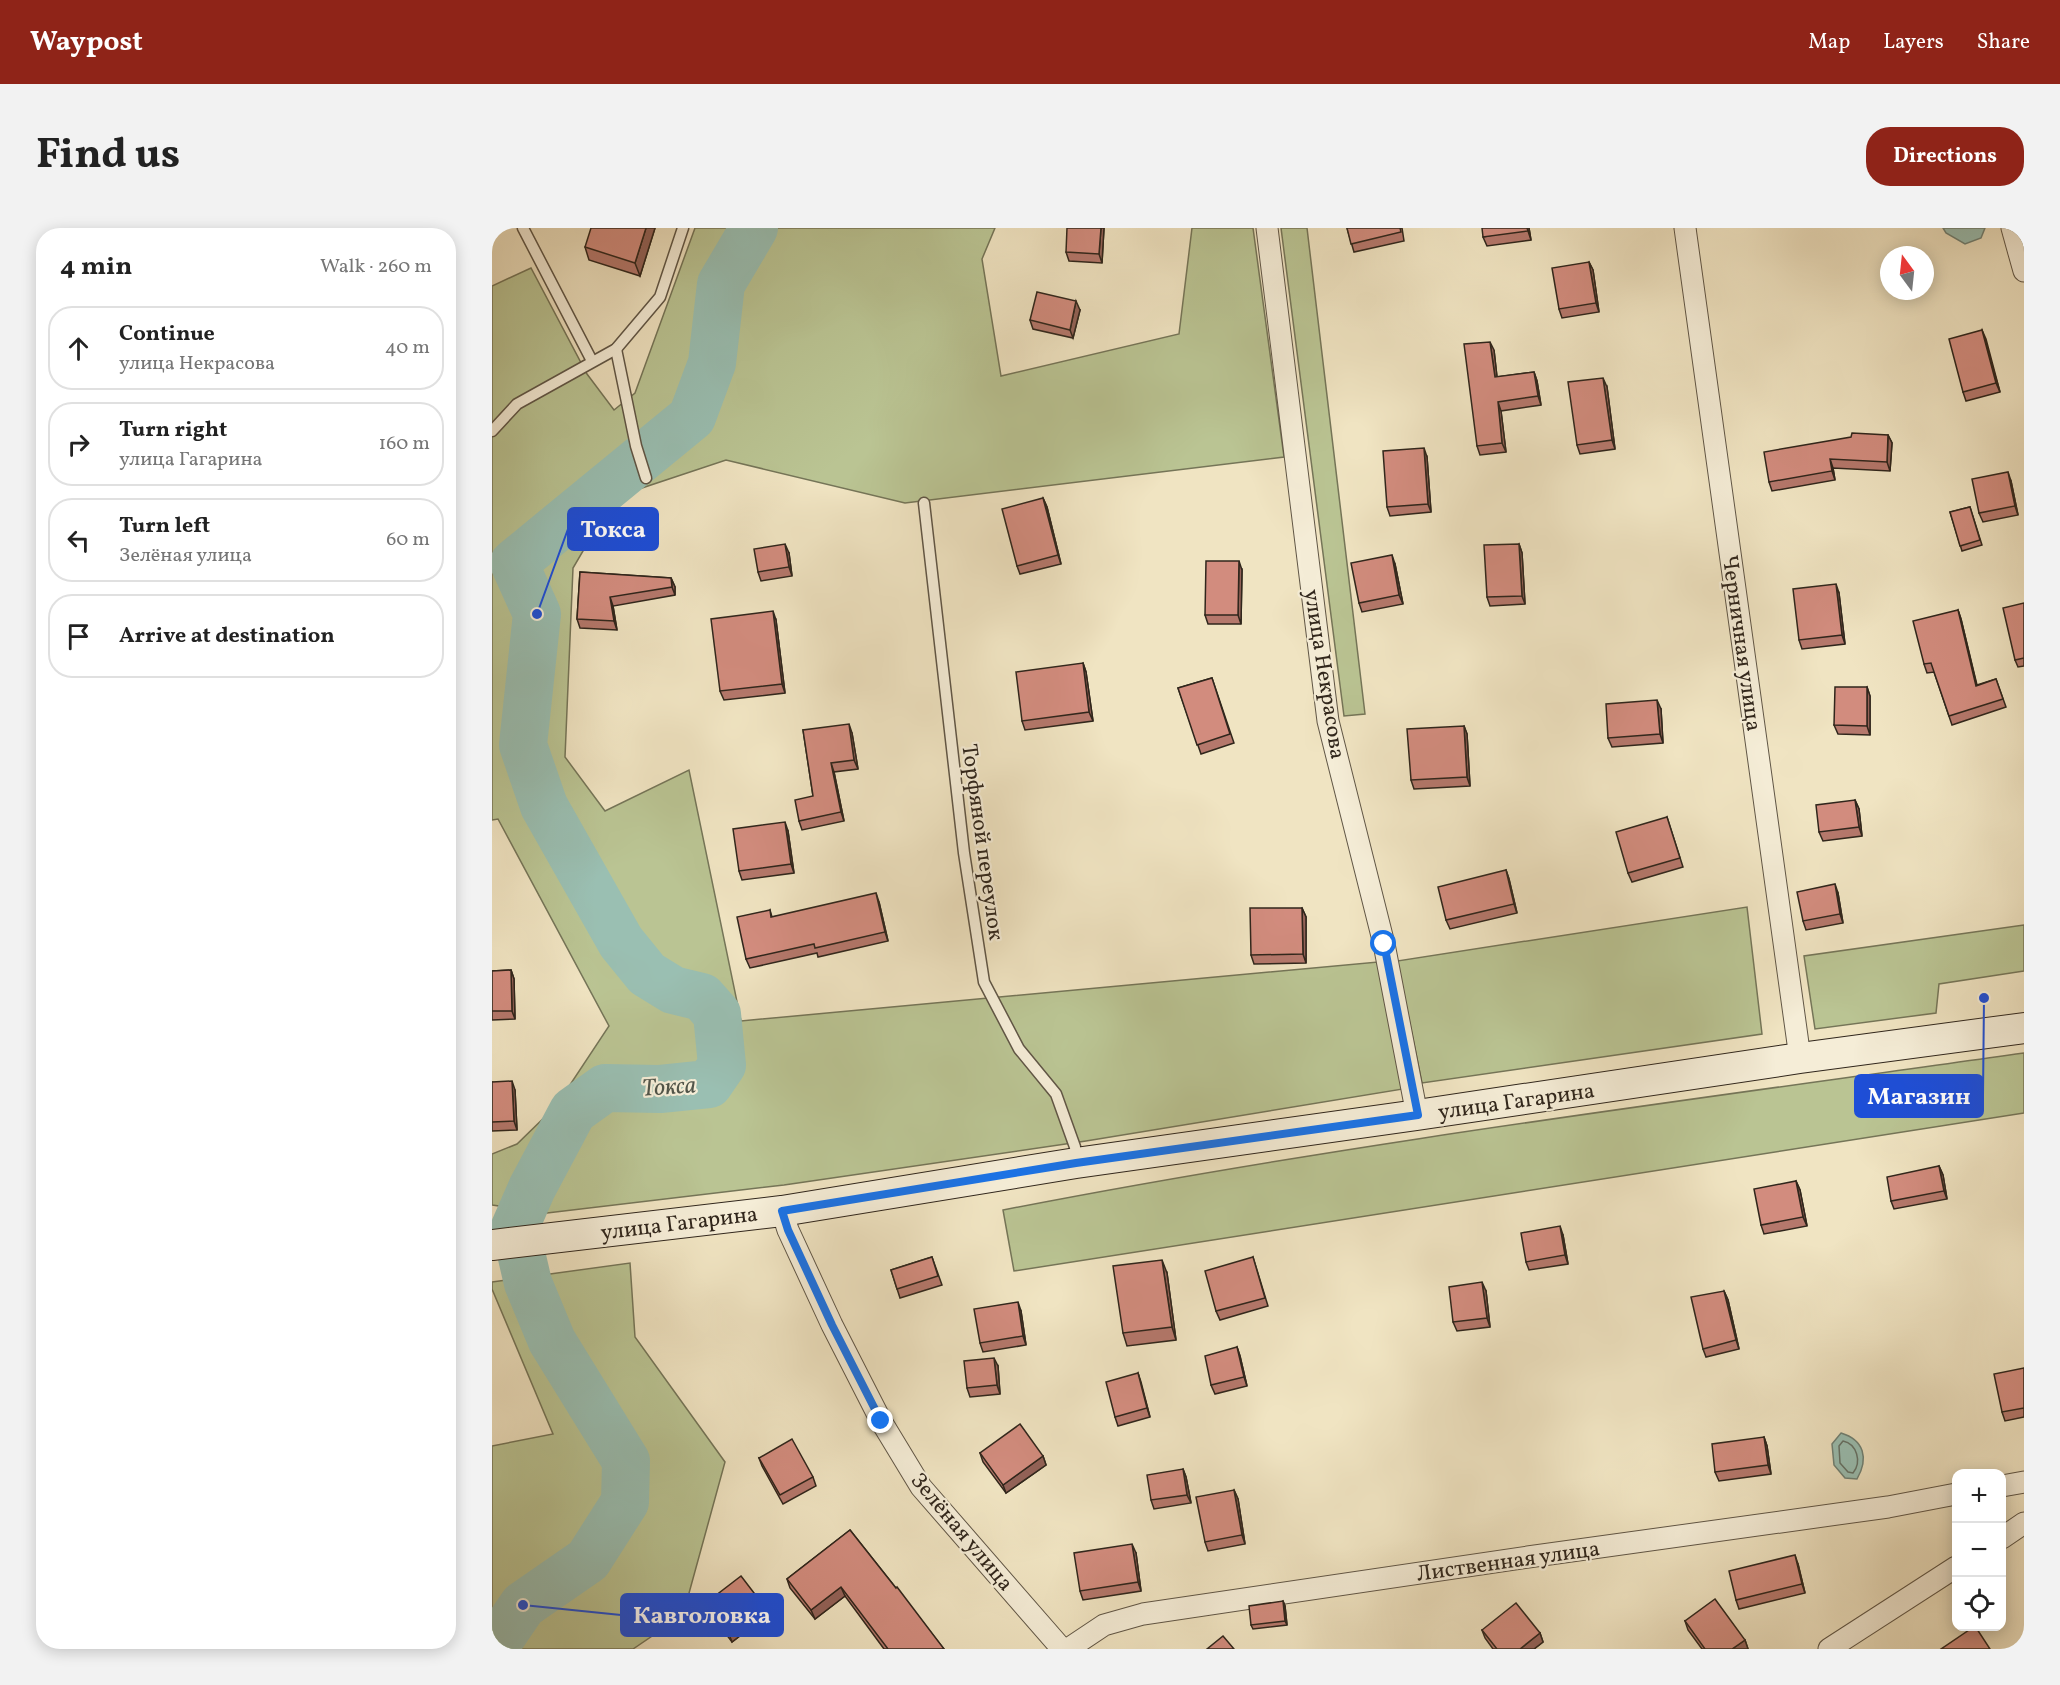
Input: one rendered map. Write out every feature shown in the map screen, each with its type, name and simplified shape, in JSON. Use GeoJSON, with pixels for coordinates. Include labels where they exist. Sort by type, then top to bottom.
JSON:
{"type":"FeatureCollection","features":[{"type":"Feature","properties":{"kind":"main road","name":"улица Гагарина"},"geometry":{"type":"LineString","coordinates":[[492,1245],[782,1211],[1076,1163],[1800,1058],[2024,1028]]}},
{"type":"Feature","properties":{"kind":"street","name":"улица Некрасова"},"geometry":{"type":"LineString","coordinates":[[1268,228],[1328,721],[1384,944],[1418,1115]]}},
{"type":"Feature","properties":{"kind":"street","name":"Черничная улица"},"geometry":{"type":"LineString","coordinates":[[1685,228],[1800,1058]]}},
{"type":"Feature","properties":{"kind":"street"},"geometry":{"type":"LineString","coordinates":[[2012,228],[2024,271]]}},
{"type":"Feature","properties":{"kind":"street","name":"Зелёная улица"},"geometry":{"type":"LineString","coordinates":[[782,1211],[788,1230],[832,1325],[881,1421],[921,1487],[1062,1649]]}},
{"type":"Feature","properties":{"kind":"street"},"geometry":{"type":"LineString","coordinates":[[2006,1485],[2024,1482]]}},
{"type":"Feature","properties":{"kind":"street","name":"Лиственная улица"},"geometry":{"type":"LineString","coordinates":[[1068,1649],[1104,1625],[1143,1614],[1888,1507],[1952,1495]]}},
{"type":"Feature","properties":{"kind":"street"},"geometry":{"type":"LineString","coordinates":[[2006,1535],[2024,1523]]}},
{"type":"Feature","properties":{"kind":"street"},"geometry":{"type":"LineString","coordinates":[[1829,1649],[1952,1570]]}},
{"type":"Feature","properties":{"kind":"lane"},"geometry":{"type":"LineString","coordinates":[[523,228],[592,361]]}},
{"type":"Feature","properties":{"kind":"lane"},"geometry":{"type":"LineString","coordinates":[[492,431],[517,404],[616,349],[660,297],[684,228]]}},
{"type":"Feature","properties":{"kind":"lane"},"geometry":{"type":"LineString","coordinates":[[616,349],[636,446],[646,478]]}},
{"type":"Feature","properties":{"kind":"lane","name":"Торфяной переулок"},"geometry":{"type":"LineString","coordinates":[[924,503],[964,853],[984,982],[1019,1049],[1056,1094],[1075,1148],[1076,1163]]}},
{"type":"Feature","properties":{"kind":"green space"},"geometry":{"type":"Polygon","coordinates":[[[695,228],[995,228],[982,259],[1001,376],[1179,334],[1192,228],[1253,228],[1284,457],[905,503],[726,460],[630,492],[590,539],[573,568],[565,757],[605,811],[689,770],[741,1021],[1378,962],[1403,1089],[1086,1141],[784,1185],[547,1213],[492,1205],[492,1154],[517,1144],[556,1106],[609,1026],[498,819],[492,820],[492,286],[531,268],[587,374],[614,410],[635,393],[695,228]]]}},
{"type":"Feature","properties":{"kind":"green space"},"geometry":{"type":"Polygon","coordinates":[[[1281,228],[1307,228],[1365,714],[1344,716],[1281,228]]]}},
{"type":"Feature","properties":{"kind":"green space"},"geometry":{"type":"Polygon","coordinates":[[[1747,907],[1762,1034],[1422,1083],[1397,961],[1747,907]]]}},
{"type":"Feature","properties":{"kind":"green space"},"geometry":{"type":"Polygon","coordinates":[[[2024,925],[2024,971],[1939,984],[1936,1013],[1815,1029],[1804,956],[2024,925]]]}},
{"type":"Feature","properties":{"kind":"green space"},"geometry":{"type":"Polygon","coordinates":[[[2024,1053],[2024,1113],[1014,1271],[1003,1210],[1257,1164],[1385,1144],[2024,1053]]]}},
{"type":"Feature","properties":{"kind":"green space"},"geometry":{"type":"Polygon","coordinates":[[[630,1263],[635,1337],[725,1462],[683,1615],[633,1649],[492,1649],[492,1446],[553,1434],[492,1289],[492,1282],[630,1263]]]}},
{"type":"Feature","properties":{"kind":"water"},"geometry":{"type":"Polygon","coordinates":[[[1943,228],[1985,228],[1981,238],[1965,244],[1946,233],[1943,228]]]}},
{"type":"Feature","properties":{"kind":"water"},"geometry":{"type":"Polygon","coordinates":[[[1841,1433],[1855,1440],[1862,1451],[1863,1464],[1857,1479],[1845,1478],[1834,1465],[1832,1444],[1841,1433]]]}},
{"type":"Feature","properties":{"kind":"building"},"geometry":{"type":"Polygon","coordinates":[[[591,228],[646,228],[635,263],[585,247],[591,228]]]}},
{"type":"Feature","properties":{"kind":"building"},"geometry":{"type":"Polygon","coordinates":[[[1067,228],[1101,228],[1099,254],[1066,252],[1067,228]]]}},
{"type":"Feature","properties":{"kind":"building"},"geometry":{"type":"Polygon","coordinates":[[[1347,228],[1400,228],[1401,232],[1351,244],[1347,228]]]}},
{"type":"Feature","properties":{"kind":"building"},"geometry":{"type":"Polygon","coordinates":[[[1482,228],[1527,228],[1528,231],[1483,237],[1482,228]]]}},
{"type":"Feature","properties":{"kind":"building"},"geometry":{"type":"Polygon","coordinates":[[[1589,262],[1596,303],[1559,309],[1552,268],[1589,262]]]}},
{"type":"Feature","properties":{"kind":"building"},"geometry":{"type":"Polygon","coordinates":[[[1037,292],[1076,301],[1070,330],[1030,320],[1037,292]]]}},
{"type":"Feature","properties":{"kind":"building"},"geometry":{"type":"Polygon","coordinates":[[[1982,330],[1996,383],[1963,392],[1949,339],[1982,330]]]}},
{"type":"Feature","properties":{"kind":"building"},"geometry":{"type":"Polygon","coordinates":[[[1490,342],[1495,377],[1534,372],[1538,396],[1498,402],[1502,443],[1477,446],[1464,344],[1490,342]]]}},
{"type":"Feature","properties":{"kind":"building"},"geometry":{"type":"Polygon","coordinates":[[[1603,378],[1612,440],[1577,445],[1568,382],[1603,378]]]}},
{"type":"Feature","properties":{"kind":"building"},"geometry":{"type":"Polygon","coordinates":[[[1852,433],[1888,435],[1887,462],[1830,459],[1832,471],[1769,482],[1764,452],[1851,437],[1852,433]]]}},
{"type":"Feature","properties":{"kind":"building"},"geometry":{"type":"Polygon","coordinates":[[[1424,448],[1428,504],[1387,507],[1383,451],[1424,448]]]}},
{"type":"Feature","properties":{"kind":"building"},"geometry":{"type":"Polygon","coordinates":[[[2008,472],[2015,506],[1979,513],[1972,479],[2008,472]]]}},
{"type":"Feature","properties":{"kind":"building"},"geometry":{"type":"Polygon","coordinates":[[[1043,498],[1058,555],[1017,566],[1002,509],[1043,498]]]}},
{"type":"Feature","properties":{"kind":"building"},"geometry":{"type":"Polygon","coordinates":[[[1970,507],[1980,540],[1960,546],[1950,512],[1970,507]]]}},
{"type":"Feature","properties":{"kind":"building"},"geometry":{"type":"Polygon","coordinates":[[[785,544],[789,567],[758,572],[754,549],[785,544]]]}},
{"type":"Feature","properties":{"kind":"building"},"geometry":{"type":"Polygon","coordinates":[[[1519,544],[1522,596],[1487,597],[1484,545],[1519,544]]]}},
{"type":"Feature","properties":{"kind":"building"},"geometry":{"type":"Polygon","coordinates":[[[1392,555],[1399,595],[1359,603],[1351,563],[1392,555]]]}},
{"type":"Feature","properties":{"kind":"building"},"geometry":{"type":"Polygon","coordinates":[[[1206,561],[1239,561],[1238,615],[1205,615],[1206,561]]]}},
{"type":"Feature","properties":{"kind":"building"},"geometry":{"type":"Polygon","coordinates":[[[580,572],[671,578],[672,587],[610,597],[614,621],[577,619],[580,572]]]}},
{"type":"Feature","properties":{"kind":"building"},"geometry":{"type":"Polygon","coordinates":[[[1836,584],[1842,635],[1799,640],[1793,589],[1836,584]]]}},
{"type":"Feature","properties":{"kind":"building"},"geometry":{"type":"Polygon","coordinates":[[[2024,603],[2024,658],[2015,660],[2003,608],[2024,603]]]}},
{"type":"Feature","properties":{"kind":"building"},"geometry":{"type":"Polygon","coordinates":[[[1958,610],[1976,686],[1996,679],[2003,699],[1949,716],[1931,663],[1924,664],[1913,621],[1958,610]]]}},
{"type":"Feature","properties":{"kind":"building"},"geometry":{"type":"Polygon","coordinates":[[[773,611],[782,684],[720,691],[711,619],[773,611]]]}},
{"type":"Feature","properties":{"kind":"building"},"geometry":{"type":"Polygon","coordinates":[[[1083,663],[1089,712],[1022,721],[1016,672],[1083,663]]]}},
{"type":"Feature","properties":{"kind":"building"},"geometry":{"type":"Polygon","coordinates":[[[1212,678],[1230,734],[1197,745],[1178,688],[1212,678]]]}},
{"type":"Feature","properties":{"kind":"building"},"geometry":{"type":"Polygon","coordinates":[[[1835,687],[1867,687],[1867,726],[1834,725],[1835,687]]]}},
{"type":"Feature","properties":{"kind":"building"},"geometry":{"type":"Polygon","coordinates":[[[1657,700],[1660,734],[1608,738],[1606,704],[1657,700]]]}},
{"type":"Feature","properties":{"kind":"building"},"geometry":{"type":"Polygon","coordinates":[[[849,724],[854,760],[831,763],[841,812],[799,821],[795,800],[813,796],[803,730],[849,724]]]}},
{"type":"Feature","properties":{"kind":"building"},"geometry":{"type":"Polygon","coordinates":[[[1464,726],[1467,777],[1411,780],[1407,729],[1464,726]]]}},
{"type":"Feature","properties":{"kind":"building"},"geometry":{"type":"Polygon","coordinates":[[[1855,800],[1859,827],[1819,832],[1816,805],[1855,800]]]}},
{"type":"Feature","properties":{"kind":"building"},"geometry":{"type":"Polygon","coordinates":[[[1667,817],[1680,858],[1628,873],[1616,832],[1667,817]]]}},
{"type":"Feature","properties":{"kind":"building"},"geometry":{"type":"Polygon","coordinates":[[[785,822],[791,864],[739,871],[733,829],[785,822]]]}},
{"type":"Feature","properties":{"kind":"building"},"geometry":{"type":"Polygon","coordinates":[[[1506,870],[1514,904],[1446,920],[1438,887],[1506,870]]]}},
{"type":"Feature","properties":{"kind":"building"},"geometry":{"type":"Polygon","coordinates":[[[1835,884],[1840,914],[1803,921],[1797,892],[1835,884]]]}},
{"type":"Feature","properties":{"kind":"building"},"geometry":{"type":"Polygon","coordinates":[[[876,893],[885,932],[815,948],[814,944],[746,959],[737,917],[770,910],[771,917],[876,893]]]}},
{"type":"Feature","properties":{"kind":"building"},"geometry":{"type":"Polygon","coordinates":[[[1250,908],[1302,908],[1303,954],[1251,955],[1250,908]]]}},
{"type":"Feature","properties":{"kind":"building"},"geometry":{"type":"Polygon","coordinates":[[[511,970],[512,1011],[492,1011],[492,971],[511,970]]]}},
{"type":"Feature","properties":{"kind":"building"},"geometry":{"type":"Polygon","coordinates":[[[512,1081],[514,1121],[492,1122],[492,1082],[512,1081]]]}},
{"type":"Feature","properties":{"kind":"building"},"geometry":{"type":"Polygon","coordinates":[[[1939,1166],[1944,1191],[1891,1201],[1887,1177],[1939,1166]]]}},
{"type":"Feature","properties":{"kind":"building"},"geometry":{"type":"Polygon","coordinates":[[[1796,1181],[1803,1217],[1761,1225],[1754,1189],[1796,1181]]]}},
{"type":"Feature","properties":{"kind":"building"},"geometry":{"type":"Polygon","coordinates":[[[1560,1226],[1565,1255],[1526,1262],[1521,1233],[1560,1226]]]}},
{"type":"Feature","properties":{"kind":"building"},"geometry":{"type":"Polygon","coordinates":[[[932,1257],[938,1276],[897,1289],[891,1270],[932,1257]]]}},
{"type":"Feature","properties":{"kind":"building"},"geometry":{"type":"Polygon","coordinates":[[[1253,1257],[1265,1298],[1216,1311],[1205,1271],[1253,1257]]]}},
{"type":"Feature","properties":{"kind":"building"},"geometry":{"type":"Polygon","coordinates":[[[1162,1260],[1172,1327],[1123,1333],[1113,1266],[1162,1260]]]}},
{"type":"Feature","properties":{"kind":"building"},"geometry":{"type":"Polygon","coordinates":[[[1482,1282],[1487,1318],[1453,1322],[1449,1287],[1482,1282]]]}},
{"type":"Feature","properties":{"kind":"building"},"geometry":{"type":"Polygon","coordinates":[[[1724,1291],[1736,1340],[1703,1349],[1691,1297],[1724,1291]]]}},
{"type":"Feature","properties":{"kind":"building"},"geometry":{"type":"Polygon","coordinates":[[[1018,1302],[1023,1336],[980,1343],[974,1309],[1018,1302]]]}},
{"type":"Feature","properties":{"kind":"building"},"geometry":{"type":"Polygon","coordinates":[[[1237,1347],[1244,1377],[1211,1385],[1205,1356],[1237,1347]]]}},
{"type":"Feature","properties":{"kind":"building"},"geometry":{"type":"Polygon","coordinates":[[[994,1358],[997,1385],[967,1388],[964,1361],[994,1358]]]}},
{"type":"Feature","properties":{"kind":"building"},"geometry":{"type":"Polygon","coordinates":[[[2024,1368],[2024,1408],[2002,1412],[1994,1374],[2024,1368]]]}},
{"type":"Feature","properties":{"kind":"building"},"geometry":{"type":"Polygon","coordinates":[[[1138,1373],[1147,1408],[1115,1417],[1106,1382],[1138,1373]]]}},
{"type":"Feature","properties":{"kind":"building"},"geometry":{"type":"Polygon","coordinates":[[[1020,1424],[1043,1456],[1003,1485],[980,1453],[1020,1424]]]}},
{"type":"Feature","properties":{"kind":"building"},"geometry":{"type":"Polygon","coordinates":[[[1764,1437],[1768,1465],[1715,1472],[1712,1444],[1764,1437]]]}},
{"type":"Feature","properties":{"kind":"building"},"geometry":{"type":"Polygon","coordinates":[[[792,1439],[813,1477],[780,1495],[759,1458],[792,1439]]]}},
{"type":"Feature","properties":{"kind":"building"},"geometry":{"type":"Polygon","coordinates":[[[1183,1469],[1187,1495],[1151,1500],[1147,1475],[1183,1469]]]}},
{"type":"Feature","properties":{"kind":"building"},"geometry":{"type":"Polygon","coordinates":[[[1234,1490],[1242,1535],[1205,1542],[1196,1497],[1234,1490]]]}},
{"type":"Feature","properties":{"kind":"building"},"geometry":{"type":"Polygon","coordinates":[[[850,1530],[944,1649],[888,1649],[841,1587],[811,1610],[787,1579],[850,1530]]]}},
{"type":"Feature","properties":{"kind":"building"},"geometry":{"type":"Polygon","coordinates":[[[1132,1544],[1138,1582],[1080,1591],[1074,1553],[1132,1544]]]}},
{"type":"Feature","properties":{"kind":"building"},"geometry":{"type":"Polygon","coordinates":[[[1795,1555],[1802,1584],[1736,1600],[1729,1571],[1795,1555]]]}},
{"type":"Feature","properties":{"kind":"building"},"geometry":{"type":"Polygon","coordinates":[[[741,1576],[764,1606],[729,1634],[706,1603],[741,1576]]]}},
{"type":"Feature","properties":{"kind":"building"},"geometry":{"type":"Polygon","coordinates":[[[1715,1599],[1745,1640],[1732,1649],[1705,1649],[1685,1621],[1715,1599]]]}},
{"type":"Feature","properties":{"kind":"building"},"geometry":{"type":"Polygon","coordinates":[[[1283,1601],[1285,1621],[1251,1625],[1249,1606],[1283,1601]]]}},
{"type":"Feature","properties":{"kind":"building"},"geometry":{"type":"Polygon","coordinates":[[[1516,1603],[1540,1633],[1520,1649],[1497,1649],[1482,1630],[1516,1603]]]}},
{"type":"Feature","properties":{"kind":"building"},"geometry":{"type":"Polygon","coordinates":[[[1968,1631],[1978,1631],[1990,1649],[1941,1649],[1968,1631]]]}},
{"type":"Feature","properties":{"kind":"building"},"geometry":{"type":"Polygon","coordinates":[[[1223,1636],[1234,1649],[1207,1649],[1223,1636]]]}},
{"type":"Feature","properties":{"kind":"waterway","name":"Токса"},"geometry":{"type":"LineString","coordinates":[[493,1649],[523,1605],[588,1560],[625,1502],[626,1461],[552,1341],[528,1283],[515,1227],[532,1188],[573,1111],[605,1088],[660,1089],[709,1084],[722,1065],[717,1014],[702,997],[673,990],[647,974],[621,942],[544,806],[523,745],[537,614],[514,563],[692,417],[712,363],[721,284],[754,228]]}},
{"type":"Feature","properties":{"kind":"place","name":"Токса"},"geometry":{"type":"Point","coordinates":[537,614]}},
{"type":"Feature","properties":{"kind":"place","name":"Магазин"},"geometry":{"type":"Point","coordinates":[1984,998]}},
{"type":"Feature","properties":{"kind":"place","name":"Кавголовка"},"geometry":{"type":"Point","coordinates":[523,1605]}},
{"type":"Feature","properties":{"kind":"route"},"geometry":{"type":"LineString","coordinates":[[881,1421],[832,1325],[788,1230],[782,1211],[1076,1163],[1418,1115],[1384,944]]}}]}
